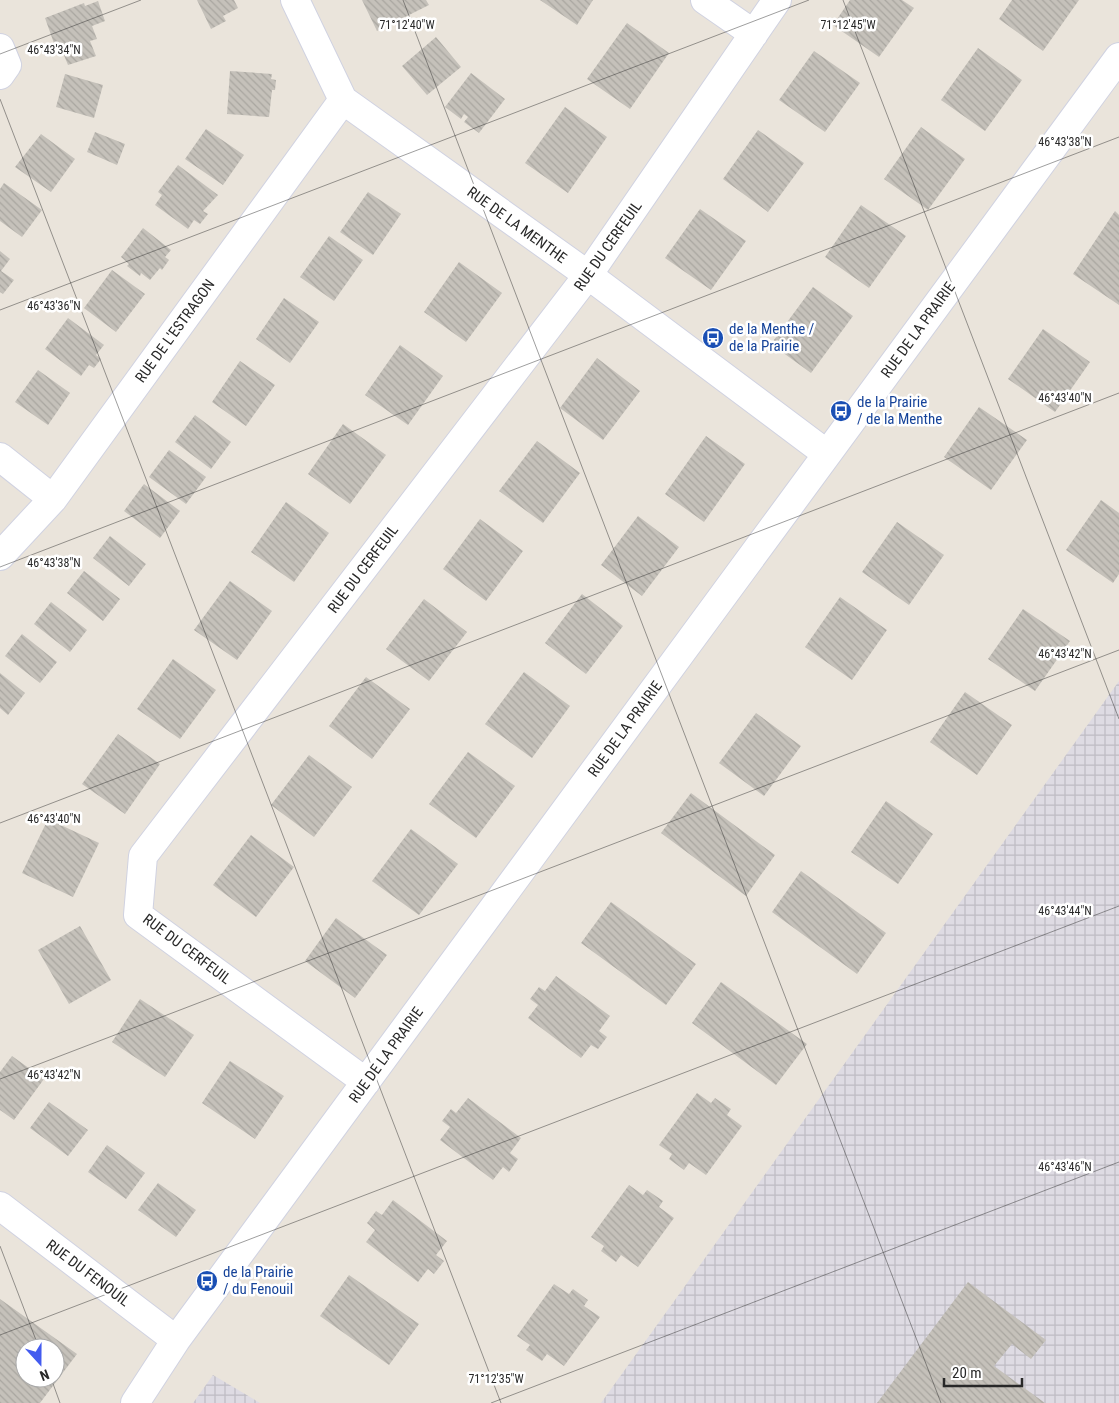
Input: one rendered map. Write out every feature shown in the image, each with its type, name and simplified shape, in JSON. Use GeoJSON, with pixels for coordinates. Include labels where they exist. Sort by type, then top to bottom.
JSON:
{"type":"FeatureCollection","features":[{"type":"Feature","properties":{"kind":"street","name":"RUE DE LA MENTHE"},"geometry":{"type":"LineString","coordinates":[[294,0],[343,100],[588,275],[827,454]]}},
{"type":"Feature","properties":{"kind":"street"},"geometry":{"type":"LineString","coordinates":[[705,0],[754,34]]}},
{"type":"Feature","properties":{"kind":"street","name":"RUE DU CERFEUIL"},"geometry":{"type":"LineString","coordinates":[[366,1082],[138,915],[143,856],[588,275],[777,0]]}},
{"type":"Feature","properties":{"kind":"street"},"geometry":{"type":"LineString","coordinates":[[0,48],[6,65],[0,75]]}},
{"type":"Feature","properties":{"kind":"street","name":"RUE DE LA PRAIRIE"},"geometry":{"type":"LineString","coordinates":[[135,1403],[176,1340],[1119,56]]}},
{"type":"Feature","properties":{"kind":"street","name":"RUE DE L'ESTRAGON"},"geometry":{"type":"LineString","coordinates":[[0,556],[53,499],[343,100]]}},
{"type":"Feature","properties":{"kind":"street"},"geometry":{"type":"LineString","coordinates":[[0,457],[53,499]]}},
{"type":"Feature","properties":{"kind":"street","name":"RUE DU FENOUIL"},"geometry":{"type":"LineString","coordinates":[[0,1206],[176,1340]]}},
{"type":"Feature","properties":{"kind":"shaded area"},"geometry":{"type":"Polygon","coordinates":[[[1119,681],[1119,1403],[601,1403],[1119,681]]]}},
{"type":"Feature","properties":{"kind":"shaded area"},"geometry":{"type":"Polygon","coordinates":[[[213,1375],[260,1403],[193,1403],[213,1375]]]}},
{"type":"Feature","properties":{"kind":"building"},"geometry":{"type":"Polygon","coordinates":[[[197,0],[234,0],[238,8],[223,16],[226,21],[211,29],[197,0]]]}},
{"type":"Feature","properties":{"kind":"building"},"geometry":{"type":"Polygon","coordinates":[[[362,0],[426,0],[429,5],[377,31],[362,0]]]}},
{"type":"Feature","properties":{"kind":"building"},"geometry":{"type":"Polygon","coordinates":[[[540,0],[593,0],[577,25],[540,0]]]}},
{"type":"Feature","properties":{"kind":"building"},"geometry":{"type":"Polygon","coordinates":[[[850,0],[902,0],[914,8],[879,57],[833,25],[850,0]]]}},
{"type":"Feature","properties":{"kind":"building"},"geometry":{"type":"Polygon","coordinates":[[[1012,0],[1079,0],[1043,51],[999,19],[1012,0]]]}},
{"type":"Feature","properties":{"kind":"building"},"geometry":{"type":"Polygon","coordinates":[[[98,1],[105,21],[92,26],[97,39],[90,41],[96,56],[68,65],[61,48],[56,49],[45,18],[84,3],[85,6],[98,1]]]}},
{"type":"Feature","properties":{"kind":"building"},"geometry":{"type":"Polygon","coordinates":[[[627,23],[669,53],[630,109],[587,79],[627,23]]]}},
{"type":"Feature","properties":{"kind":"building"},"geometry":{"type":"Polygon","coordinates":[[[436,37],[461,67],[427,95],[402,66],[436,37]]]}},
{"type":"Feature","properties":{"kind":"building"},"geometry":{"type":"Polygon","coordinates":[[[978,48],[1022,80],[985,131],[941,100],[978,48]]]}},
{"type":"Feature","properties":{"kind":"building"},"geometry":{"type":"Polygon","coordinates":[[[814,51],[860,83],[825,132],[779,100],[814,51]]]}},
{"type":"Feature","properties":{"kind":"building"},"geometry":{"type":"Polygon","coordinates":[[[230,71],[272,74],[271,79],[276,80],[275,90],[272,90],[269,117],[227,114],[230,71]]]}},
{"type":"Feature","properties":{"kind":"building"},"geometry":{"type":"Polygon","coordinates":[[[471,73],[505,99],[479,133],[464,122],[468,117],[464,114],[461,119],[445,107],[471,73]]]}},
{"type":"Feature","properties":{"kind":"building"},"geometry":{"type":"Polygon","coordinates":[[[65,74],[103,85],[94,118],[56,107],[65,74]]]}},
{"type":"Feature","properties":{"kind":"building"},"geometry":{"type":"Polygon","coordinates":[[[565,107],[607,137],[568,193],[525,163],[565,107]]]}},
{"type":"Feature","properties":{"kind":"building"},"geometry":{"type":"Polygon","coordinates":[[[921,127],[965,159],[928,210],[884,179],[921,127]]]}},
{"type":"Feature","properties":{"kind":"building"},"geometry":{"type":"Polygon","coordinates":[[[206,129],[244,155],[223,185],[185,159],[206,129]]]}},
{"type":"Feature","properties":{"kind":"building"},"geometry":{"type":"Polygon","coordinates":[[[758,130],[804,163],[768,212],[723,179],[758,130]]]}},
{"type":"Feature","properties":{"kind":"building"},"geometry":{"type":"Polygon","coordinates":[[[95,132],[125,144],[117,165],[87,152],[95,132]]]}},
{"type":"Feature","properties":{"kind":"building"},"geometry":{"type":"Polygon","coordinates":[[[41,134],[75,159],[51,192],[15,167],[41,134]]]}},
{"type":"Feature","properties":{"kind":"building"},"geometry":{"type":"Polygon","coordinates":[[[178,165],[218,195],[203,211],[208,214],[200,224],[194,220],[188,229],[155,205],[162,195],[158,192],[178,165]]]}},
{"type":"Feature","properties":{"kind":"building"},"geometry":{"type":"Polygon","coordinates":[[[4,183],[42,210],[22,237],[0,221],[0,189],[4,183]]]}},
{"type":"Feature","properties":{"kind":"building"},"geometry":{"type":"Polygon","coordinates":[[[368,192],[401,214],[373,255],[340,232],[368,192]]]}},
{"type":"Feature","properties":{"kind":"building"},"geometry":{"type":"Polygon","coordinates":[[[861,205],[906,236],[869,288],[825,257],[861,205]]]}},
{"type":"Feature","properties":{"kind":"building"},"geometry":{"type":"Polygon","coordinates":[[[700,209],[746,241],[711,290],[665,258],[700,209]]]}},
{"type":"Feature","properties":{"kind":"building"},"geometry":{"type":"Polygon","coordinates":[[[1115,211],[1119,215],[1119,305],[1073,274],[1115,211]]]}},
{"type":"Feature","properties":{"kind":"building"},"geometry":{"type":"Polygon","coordinates":[[[143,228],[171,250],[165,257],[169,260],[162,270],[160,268],[150,280],[141,273],[140,276],[127,266],[129,264],[121,257],[143,228]]]}},
{"type":"Feature","properties":{"kind":"building"},"geometry":{"type":"Polygon","coordinates":[[[329,236],[363,260],[334,301],[300,277],[329,236]]]}},
{"type":"Feature","properties":{"kind":"building"},"geometry":{"type":"Polygon","coordinates":[[[0,251],[10,259],[1,271],[14,280],[3,294],[0,292],[0,251]]]}},
{"type":"Feature","properties":{"kind":"building"},"geometry":{"type":"Polygon","coordinates":[[[459,262],[502,293],[466,342],[424,312],[459,262]]]}},
{"type":"Feature","properties":{"kind":"building"},"geometry":{"type":"Polygon","coordinates":[[[112,270],[145,294],[116,332],[84,308],[112,270]]]}},
{"type":"Feature","properties":{"kind":"building"},"geometry":{"type":"Polygon","coordinates":[[[813,287],[853,316],[811,373],[771,344],[813,287]]]}},
{"type":"Feature","properties":{"kind":"building"},"geometry":{"type":"Polygon","coordinates":[[[284,298],[319,322],[290,363],[256,339],[284,298]]]}},
{"type":"Feature","properties":{"kind":"building"},"geometry":{"type":"Polygon","coordinates":[[[68,318],[104,345],[96,355],[101,359],[94,368],[89,365],[81,376],[45,349],[68,318]]]}},
{"type":"Feature","properties":{"kind":"building"},"geometry":{"type":"Polygon","coordinates":[[[1043,329],[1090,362],[1055,412],[1008,379],[1043,329]]]}},
{"type":"Feature","properties":{"kind":"building"},"geometry":{"type":"Polygon","coordinates":[[[400,345],[443,376],[408,425],[365,395],[400,345]]]}},
{"type":"Feature","properties":{"kind":"building"},"geometry":{"type":"Polygon","coordinates":[[[597,358],[640,391],[603,440],[560,408],[597,358]]]}},
{"type":"Feature","properties":{"kind":"building"},"geometry":{"type":"Polygon","coordinates":[[[240,361],[275,385],[246,426],[212,402],[240,361]]]}},
{"type":"Feature","properties":{"kind":"building"},"geometry":{"type":"Polygon","coordinates":[[[38,370],[70,393],[48,425],[15,402],[38,370]]]}},
{"type":"Feature","properties":{"kind":"building"},"geometry":{"type":"Polygon","coordinates":[[[979,407],[1027,440],[991,490],[944,457],[979,407]]]}},
{"type":"Feature","properties":{"kind":"building"},"geometry":{"type":"Polygon","coordinates":[[[195,415],[231,442],[211,469],[175,442],[195,415]]]}},
{"type":"Feature","properties":{"kind":"building"},"geometry":{"type":"Polygon","coordinates":[[[343,424],[386,455],[350,504],[308,474],[343,424]]]}},
{"type":"Feature","properties":{"kind":"building"},"geometry":{"type":"Polygon","coordinates":[[[706,436],[745,464],[704,522],[665,494],[706,436]]]}},
{"type":"Feature","properties":{"kind":"building"},"geometry":{"type":"Polygon","coordinates":[[[537,441],[580,473],[543,523],[499,491],[537,441]]]}},
{"type":"Feature","properties":{"kind":"building"},"geometry":{"type":"Polygon","coordinates":[[[169,450],[206,477],[186,504],[149,477],[169,450]]]}},
{"type":"Feature","properties":{"kind":"building"},"geometry":{"type":"Polygon","coordinates":[[[144,484],[180,511],[160,538],[124,511],[144,484]]]}},
{"type":"Feature","properties":{"kind":"building"},"geometry":{"type":"Polygon","coordinates":[[[1101,500],[1119,513],[1119,574],[1113,583],[1066,550],[1101,500]]]}},
{"type":"Feature","properties":{"kind":"building"},"geometry":{"type":"Polygon","coordinates":[[[286,502],[329,533],[294,582],[251,552],[286,502]]]}},
{"type":"Feature","properties":{"kind":"building"},"geometry":{"type":"Polygon","coordinates":[[[638,516],[679,547],[642,596],[601,565],[638,516]]]}},
{"type":"Feature","properties":{"kind":"building"},"geometry":{"type":"Polygon","coordinates":[[[480,519],[523,551],[486,601],[443,569],[480,519]]]}},
{"type":"Feature","properties":{"kind":"building"},"geometry":{"type":"Polygon","coordinates":[[[897,522],[944,555],[909,605],[862,572],[897,522]]]}},
{"type":"Feature","properties":{"kind":"building"},"geometry":{"type":"Polygon","coordinates":[[[110,536],[146,564],[129,586],[93,558],[110,536]]]}},
{"type":"Feature","properties":{"kind":"building"},"geometry":{"type":"Polygon","coordinates":[[[84,571],[120,599],[103,621],[67,593],[84,571]]]}},
{"type":"Feature","properties":{"kind":"building"},"geometry":{"type":"Polygon","coordinates":[[[230,581],[272,611],[237,660],[194,630],[230,581]]]}},
{"type":"Feature","properties":{"kind":"building"},"geometry":{"type":"Polygon","coordinates":[[[582,594],[623,626],[586,674],[545,643],[582,594]]]}},
{"type":"Feature","properties":{"kind":"building"},"geometry":{"type":"Polygon","coordinates":[[[840,597],[887,630],[852,680],[805,647],[840,597]]]}},
{"type":"Feature","properties":{"kind":"building"},"geometry":{"type":"Polygon","coordinates":[[[424,599],[467,632],[429,681],[386,649],[424,599]]]}},
{"type":"Feature","properties":{"kind":"building"},"geometry":{"type":"Polygon","coordinates":[[[51,602],[87,630],[70,652],[34,624],[51,602]]]}},
{"type":"Feature","properties":{"kind":"building"},"geometry":{"type":"Polygon","coordinates":[[[1023,609],[1070,641],[1035,691],[988,659],[1023,609]]]}},
{"type":"Feature","properties":{"kind":"building"},"geometry":{"type":"Polygon","coordinates":[[[22,634],[57,662],[40,683],[5,656],[22,634]]]}},
{"type":"Feature","properties":{"kind":"building"},"geometry":{"type":"Polygon","coordinates":[[[173,659],[216,690],[180,739],[137,709],[173,659]]]}},
{"type":"Feature","properties":{"kind":"building"},"geometry":{"type":"Polygon","coordinates":[[[524,672],[570,706],[532,758],[485,724],[524,672]]]}},
{"type":"Feature","properties":{"kind":"building"},"geometry":{"type":"Polygon","coordinates":[[[0,673],[25,693],[8,715],[0,708],[0,673]]]}},
{"type":"Feature","properties":{"kind":"building"},"geometry":{"type":"Polygon","coordinates":[[[366,677],[410,709],[372,759],[329,726],[366,677]]]}},
{"type":"Feature","properties":{"kind":"building"},"geometry":{"type":"Polygon","coordinates":[[[965,692],[1012,725],[977,775],[930,742],[965,692]]]}},
{"type":"Feature","properties":{"kind":"building"},"geometry":{"type":"Polygon","coordinates":[[[756,713],[801,746],[764,796],[719,763],[756,713]]]}},
{"type":"Feature","properties":{"kind":"building"},"geometry":{"type":"Polygon","coordinates":[[[118,734],[160,764],[125,814],[82,784],[118,734]]]}},
{"type":"Feature","properties":{"kind":"building"},"geometry":{"type":"Polygon","coordinates":[[[468,752],[515,786],[476,838],[429,804],[468,752]]]}},
{"type":"Feature","properties":{"kind":"building"},"geometry":{"type":"Polygon","coordinates":[[[309,755],[352,787],[314,837],[271,805],[309,755]]]}},
{"type":"Feature","properties":{"kind":"building"},"geometry":{"type":"Polygon","coordinates":[[[691,793],[775,855],[746,896],[661,833],[691,793]]]}},
{"type":"Feature","properties":{"kind":"building"},"geometry":{"type":"Polygon","coordinates":[[[886,801],[933,834],[898,884],[851,852],[886,801]]]}},
{"type":"Feature","properties":{"kind":"building"},"geometry":{"type":"Polygon","coordinates":[[[48,819],[99,843],[73,897],[22,873],[48,819]]]}},
{"type":"Feature","properties":{"kind":"building"},"geometry":{"type":"Polygon","coordinates":[[[411,829],[458,864],[419,915],[372,881],[411,829]]]}},
{"type":"Feature","properties":{"kind":"building"},"geometry":{"type":"Polygon","coordinates":[[[251,835],[294,867],[256,917],[213,885],[251,835]]]}},
{"type":"Feature","properties":{"kind":"building"},"geometry":{"type":"Polygon","coordinates":[[[801,871],[886,933],[857,974],[772,912],[801,871]]]}},
{"type":"Feature","properties":{"kind":"building"},"geometry":{"type":"Polygon","coordinates":[[[611,902],[696,964],[666,1005],[581,943],[611,902]]]}},
{"type":"Feature","properties":{"kind":"building"},"geometry":{"type":"Polygon","coordinates":[[[336,918],[387,955],[355,998],[305,961],[336,918]]]}},
{"type":"Feature","properties":{"kind":"building"},"geometry":{"type":"Polygon","coordinates":[[[80,926],[111,980],[69,1004],[38,950],[80,926]]]}},
{"type":"Feature","properties":{"kind":"building"},"geometry":{"type":"Polygon","coordinates":[[[556,976],[610,1016],[599,1031],[607,1037],[598,1049],[591,1045],[581,1058],[528,1018],[538,1005],[530,999],[539,987],[545,991],[556,976]]]}},
{"type":"Feature","properties":{"kind":"building"},"geometry":{"type":"Polygon","coordinates":[[[721,982],[807,1044],[776,1085],[692,1023],[721,982]]]}},
{"type":"Feature","properties":{"kind":"building"},"geometry":{"type":"Polygon","coordinates":[[[140,999],[194,1035],[165,1077],[112,1042],[140,999]]]}},
{"type":"Feature","properties":{"kind":"building"},"geometry":{"type":"Polygon","coordinates":[[[12,1056],[44,1079],[14,1120],[0,1110],[0,1072],[12,1056]]]}},
{"type":"Feature","properties":{"kind":"building"},"geometry":{"type":"Polygon","coordinates":[[[230,1061],[284,1096],[255,1139],[202,1103],[230,1061]]]}},
{"type":"Feature","properties":{"kind":"building"},"geometry":{"type":"Polygon","coordinates":[[[697,1093],[711,1103],[715,1098],[731,1109],[727,1115],[742,1126],[706,1175],[689,1163],[684,1170],[669,1159],[672,1154],[659,1145],[697,1093]]]}},
{"type":"Feature","properties":{"kind":"building"},"geometry":{"type":"Polygon","coordinates":[[[468,1098],[521,1138],[510,1153],[518,1159],[509,1172],[503,1167],[493,1180],[440,1140],[450,1127],[442,1121],[451,1109],[456,1113],[468,1098]]]}},
{"type":"Feature","properties":{"kind":"building"},"geometry":{"type":"Polygon","coordinates":[[[49,1102],[88,1130],[68,1156],[30,1128],[49,1102]]]}},
{"type":"Feature","properties":{"kind":"building"},"geometry":{"type":"Polygon","coordinates":[[[107,1145],[145,1173],[126,1199],[88,1172],[107,1145]]]}},
{"type":"Feature","properties":{"kind":"building"},"geometry":{"type":"Polygon","coordinates":[[[158,1183],[196,1210],[176,1237],[138,1210],[158,1183]]]}},
{"type":"Feature","properties":{"kind":"building"},"geometry":{"type":"Polygon","coordinates":[[[629,1185],[643,1195],[647,1190],[663,1201],[659,1207],[674,1218],[638,1267],[621,1255],[616,1262],[601,1251],[604,1246],[591,1237],[629,1185]]]}},
{"type":"Feature","properties":{"kind":"building"},"geometry":{"type":"Polygon","coordinates":[[[393,1200],[447,1241],[436,1255],[444,1261],[434,1274],[428,1269],[418,1282],[366,1242],[375,1230],[367,1223],[376,1211],[382,1215],[393,1200]]]}},
{"type":"Feature","properties":{"kind":"building"},"geometry":{"type":"Polygon","coordinates":[[[349,1275],[419,1324],[389,1365],[320,1316],[349,1275]]]}},
{"type":"Feature","properties":{"kind":"building"},"geometry":{"type":"Polygon","coordinates":[[[968,1282],[1046,1340],[1031,1359],[1012,1344],[994,1366],[1045,1403],[877,1403],[968,1282]]]}},
{"type":"Feature","properties":{"kind":"building"},"geometry":{"type":"Polygon","coordinates":[[[554,1284],[569,1294],[573,1289],[588,1300],[584,1306],[600,1317],[564,1366],[547,1354],[542,1361],[526,1350],[530,1345],[517,1336],[554,1284]]]}},
{"type":"Feature","properties":{"kind":"building"},"geometry":{"type":"Polygon","coordinates":[[[0,1299],[55,1338],[15,1338],[15,1388],[51,1388],[40,1403],[0,1403],[0,1299]]]}},
{"type":"Feature","properties":{"kind":"building"},"geometry":{"type":"Polygon","coordinates":[[[65,1345],[77,1354],[65,1370],[65,1345]]]}},
{"type":"Feature","properties":{"kind":"place","name":"de la Menthe / de la Prairie"},"geometry":{"type":"Point","coordinates":[713,338]}},
{"type":"Feature","properties":{"kind":"place","name":"de la Prairie / de la Menthe"},"geometry":{"type":"Point","coordinates":[841,411]}},
{"type":"Feature","properties":{"kind":"place","name":"de la Prairie / du Fenouil"},"geometry":{"type":"Point","coordinates":[207,1281]}}]}
